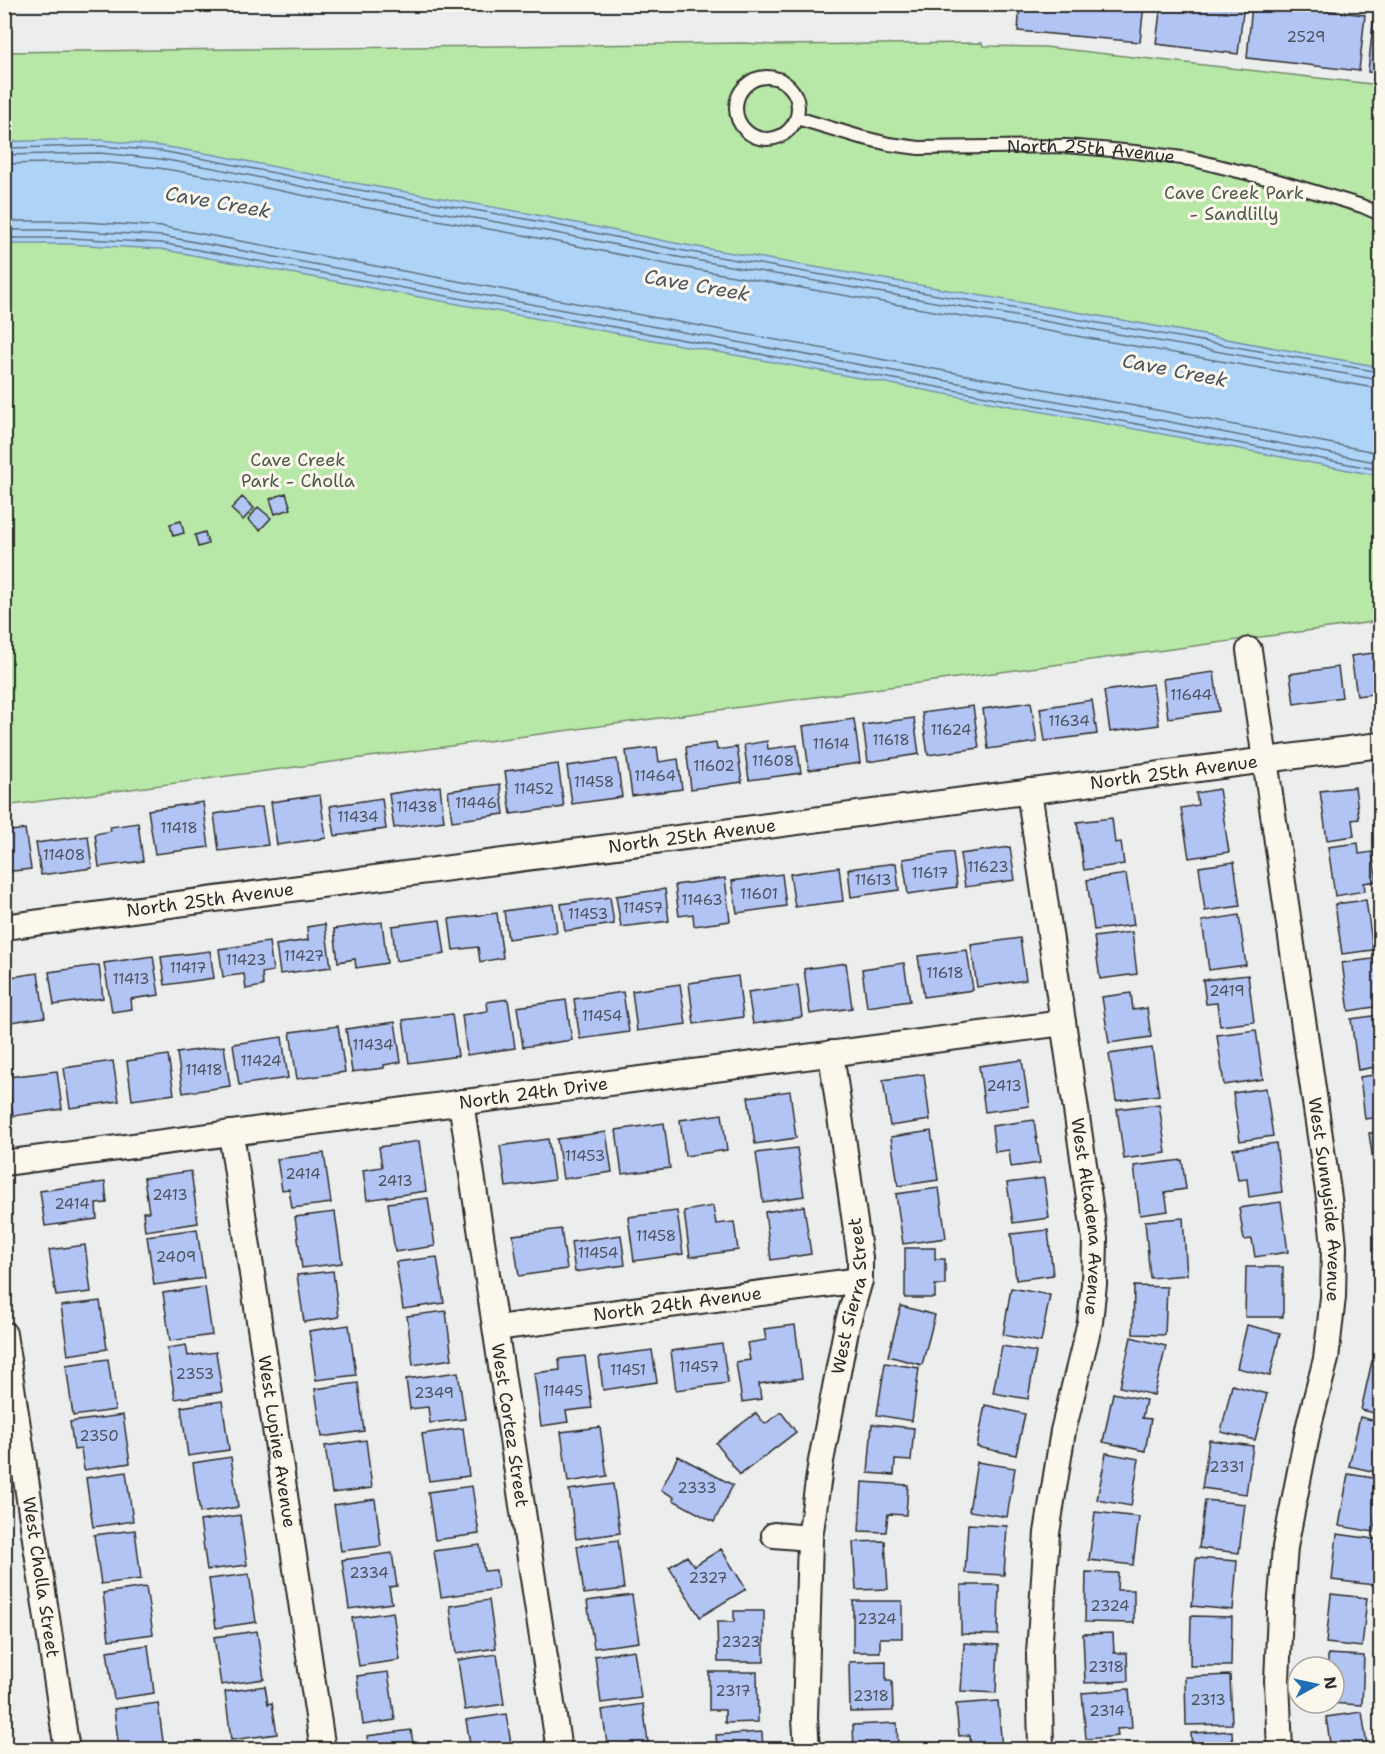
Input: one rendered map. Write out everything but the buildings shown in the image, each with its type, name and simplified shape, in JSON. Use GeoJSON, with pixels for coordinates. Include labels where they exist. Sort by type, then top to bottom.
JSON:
{"type":"FeatureCollection","features":[{"type":"Feature","properties":{"kind":"street","name":"West Sunnyside Avenue"},"geometry":{"type":"LineString","coordinates":[[1249,650],[1329,1198],[1334,1246],[1333,1297],[1326,1359],[1309,1425],[1285,1547],[1277,1681],[1280,1749]]}},
{"type":"Feature","properties":{"kind":"street","name":"North 25th Avenue"},"geometry":{"type":"LineString","coordinates":[[4,927],[1380,746]]}},
{"type":"Feature","properties":{"kind":"street","name":"West Altadena Avenue"},"geometry":{"type":"LineString","coordinates":[[1029,791],[1095,1239],[1095,1284],[1090,1322],[1063,1431],[1047,1533],[1039,1654],[1041,1749]]}},
{"type":"Feature","properties":{"kind":"street","name":"North 24th Drive"},"geometry":{"type":"LineString","coordinates":[[4,1163],[1063,1023]]}},
{"type":"Feature","properties":{"kind":"street","name":"West Sierra Street"},"geometry":{"type":"LineString","coordinates":[[807,1749],[806,1682],[810,1538],[823,1450],[848,1325],[860,1280],[860,1258],[831,1053]]}},
{"type":"Feature","properties":{"kind":"street","name":"West Cortez Street"},"geometry":{"type":"LineString","coordinates":[[461,1102],[559,1749]]}},
{"type":"Feature","properties":{"kind":"street","name":"West Lupine Avenue"},"geometry":{"type":"LineString","coordinates":[[231,1133],[323,1749]]}},
{"type":"Feature","properties":{"kind":"street","name":"North 24th Avenue"},"geometry":{"type":"LineString","coordinates":[[496,1328],[860,1280]]}},
{"type":"Feature","properties":{"kind":"street","name":"West Cholla Street"},"geometry":{"type":"LineString","coordinates":[[4,1334],[67,1749]]}},
{"type":"Feature","properties":{"kind":"street"},"geometry":{"type":"LineString","coordinates":[[774,1535],[810,1538]]}},
{"type":"Feature","properties":{"kind":"lane"},"geometry":{"type":"LineString","coordinates":[[770,76],[780,78],[794,90],[798,99],[797,118],[793,127],[785,134],[765,139],[755,137],[746,131],[736,113],[739,93],[746,84],[754,79],[770,76]]}},
{"type":"Feature","properties":{"kind":"lane","name":"North 25th Avenue"},"geometry":{"type":"LineString","coordinates":[[797,118],[860,137],[919,148],[1066,146],[1190,159],[1278,181],[1362,206],[1380,214]]}},
{"type":"Feature","properties":{"kind":"green space","name":"Cave Creek Park - Cholla"},"geometry":{"type":"Polygon","coordinates":[[[745,43],[773,45],[982,43],[983,46],[1045,47],[1380,85],[1380,621],[5,806],[4,52],[745,43]]]}},
{"type":"Feature","properties":{"kind":"water","name":"Cave Creek"},"geometry":{"type":"Polygon","coordinates":[[[101,140],[161,146],[216,155],[680,244],[1380,367],[1380,476],[160,249],[68,244],[5,244],[5,142],[101,140]]]}},
{"type":"Feature","properties":{"kind":"park label","name":"Cave Creek Park - Sandlilly"},"geometry":{"type":"Point","coordinates":[1234,203]}}]}
